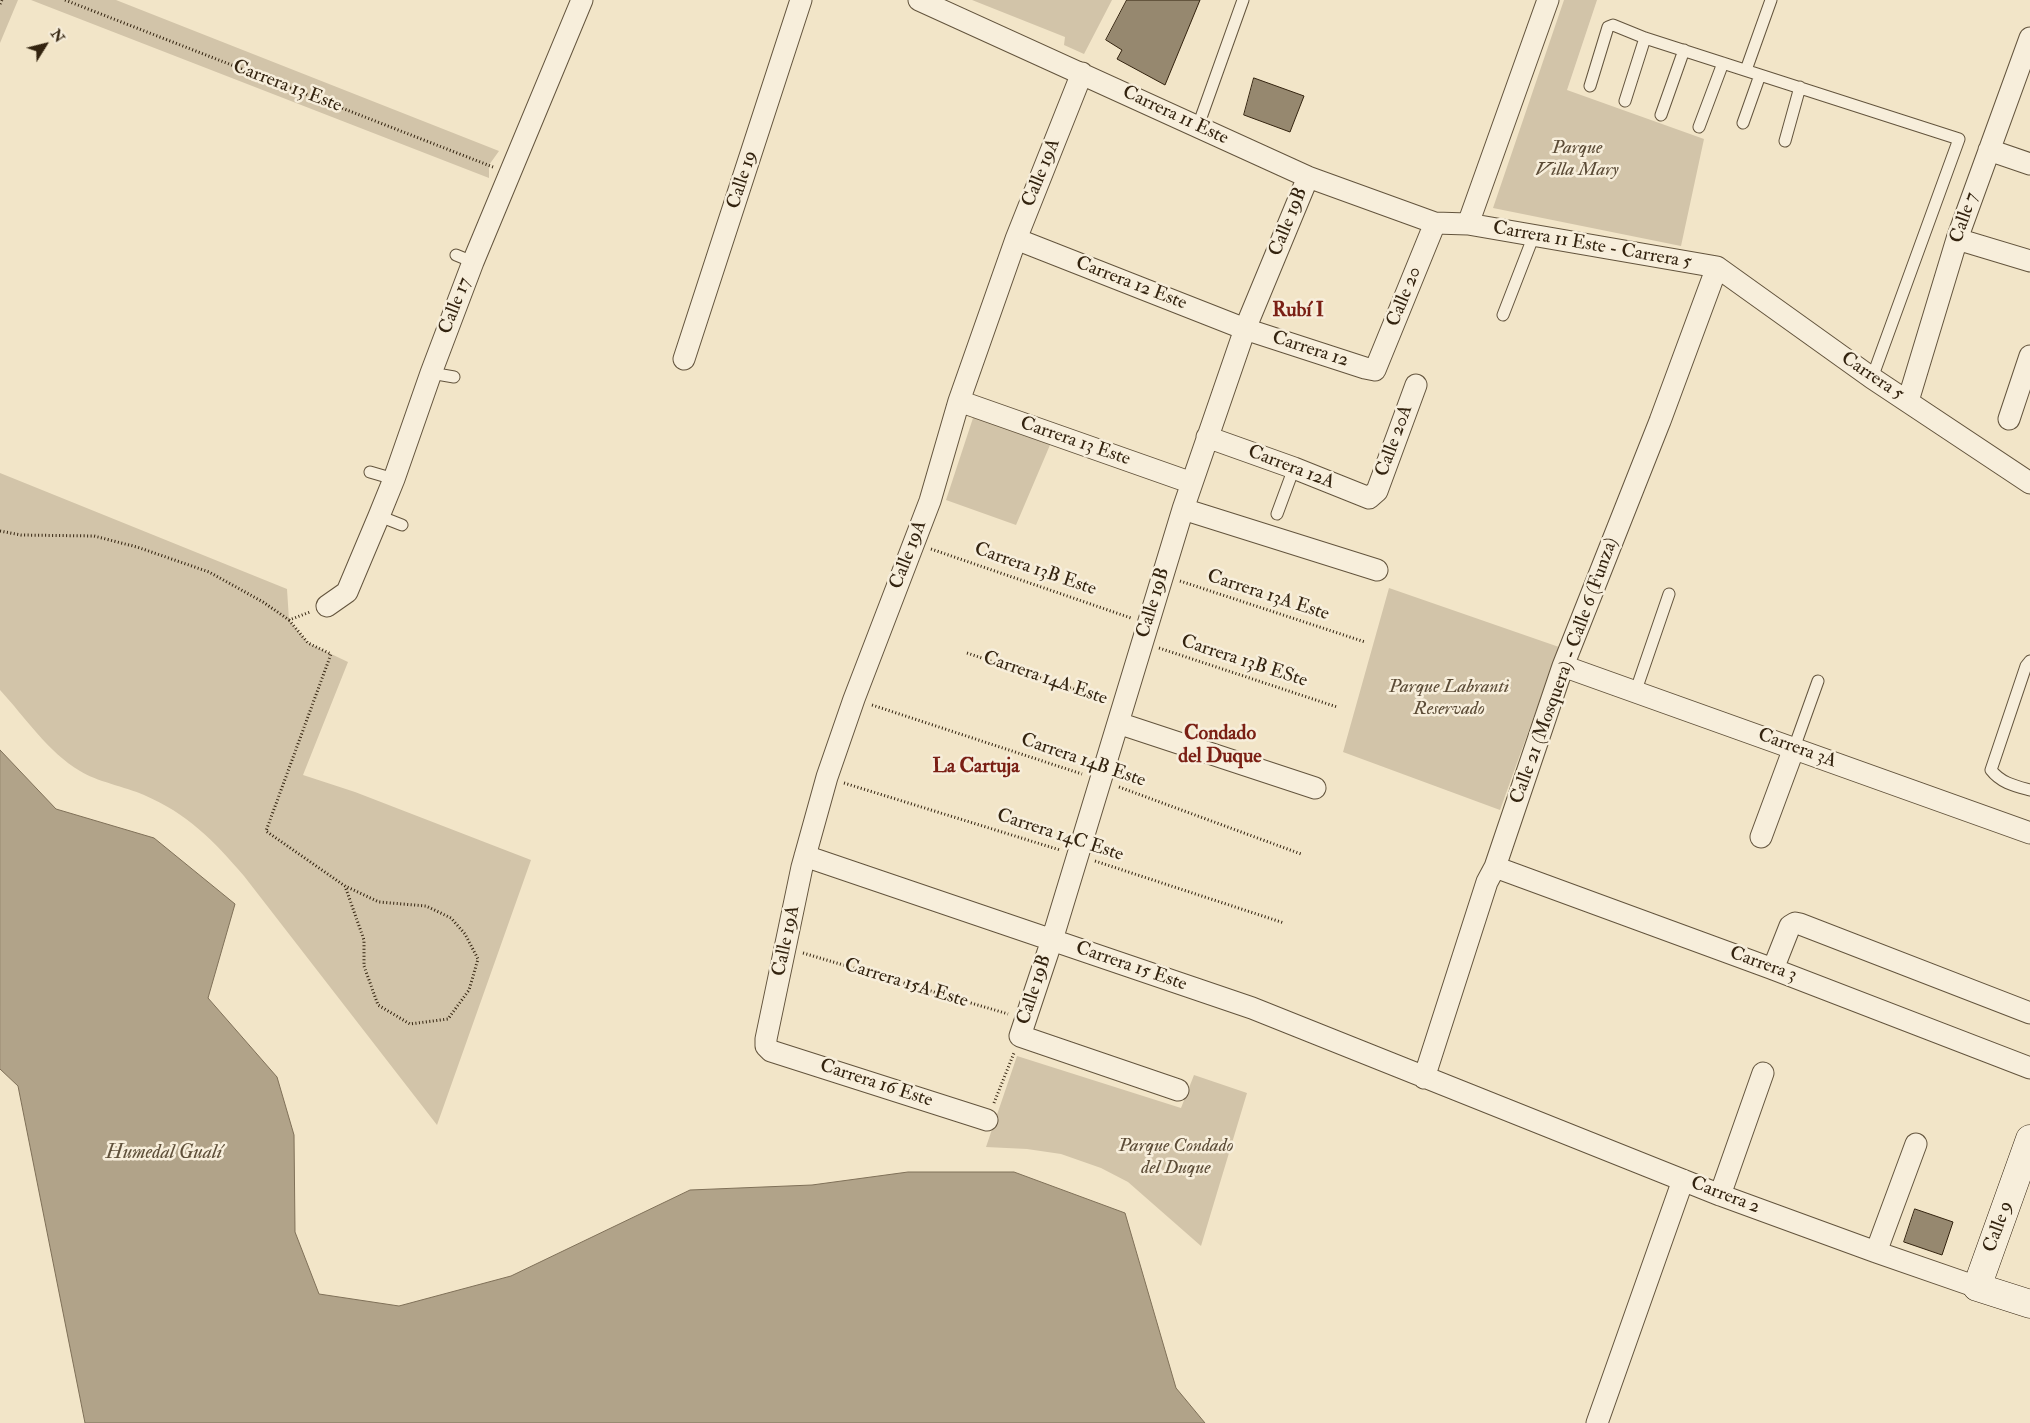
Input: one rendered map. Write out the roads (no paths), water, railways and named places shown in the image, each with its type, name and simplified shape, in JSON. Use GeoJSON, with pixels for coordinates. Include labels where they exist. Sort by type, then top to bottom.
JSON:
{"type":"FeatureCollection","features":[{"type":"Feature","properties":{"kind":"main road","name":"Calle 9"},"geometry":{"type":"LineString","coordinates":[[1977,1287],[2030,1139]]}},
{"type":"Feature","properties":{"kind":"main road","name":"Carrera 2"},"geometry":{"type":"LineString","coordinates":[[1977,1287],[2030,1304]]}},
{"type":"Feature","properties":{"kind":"street","name":"Calle 17"},"geometry":{"type":"LineString","coordinates":[[327,606],[347,592],[379,516],[394,480],[431,373],[465,259],[510,173],[582,0]]}},
{"type":"Feature","properties":{"kind":"street","name":"Calle 19"},"geometry":{"type":"LineString","coordinates":[[684,359],[801,0]]}},
{"type":"Feature","properties":{"kind":"street","name":"Carrera 11 Este"},"geometry":{"type":"LineString","coordinates":[[919,0],[1308,177],[1435,223]]}},
{"type":"Feature","properties":{"kind":"street"},"geometry":{"type":"LineString","coordinates":[[1435,223],[1468,224],[1548,0]]}},
{"type":"Feature","properties":{"kind":"street","name":"Calle 7"},"geometry":{"type":"LineString","coordinates":[[1908,401],[1957,239],[2030,38]]}},
{"type":"Feature","properties":{"kind":"street","name":"Calle 19A"},"geometry":{"type":"LineString","coordinates":[[766,1046],[805,856],[826,777],[930,501],[959,401],[1016,238],[1082,73]]}},
{"type":"Feature","properties":{"kind":"street"},"geometry":{"type":"LineString","coordinates":[[1989,150],[2030,164]]}},
{"type":"Feature","properties":{"kind":"street","name":"Calle 19B"},"geometry":{"type":"LineString","coordinates":[[1178,1090],[1023,1028],[1052,940],[1183,509],[1207,437],[1245,329],[1308,177]]}},
{"type":"Feature","properties":{"kind":"street","name":"Calle 20"},"geometry":{"type":"LineString","coordinates":[[1376,370],[1435,223]]}},
{"type":"Feature","properties":{"kind":"street","name":"Carrera 11 Este - Carrera 5"},"geometry":{"type":"LineString","coordinates":[[1468,224],[1717,267]]}},
{"type":"Feature","properties":{"kind":"street","name":"Carrera 12 Este"},"geometry":{"type":"LineString","coordinates":[[1016,238],[1245,329]]}},
{"type":"Feature","properties":{"kind":"street"},"geometry":{"type":"LineString","coordinates":[[1957,239],[2030,261]]}},
{"type":"Feature","properties":{"kind":"street","name":"Carrera 5"},"geometry":{"type":"LineString","coordinates":[[1717,267],[1872,378],[2030,483]]}},
{"type":"Feature","properties":{"kind":"street","name":"Calle 21 (Mosquera) - Calle 6 (Funza)"},"geometry":{"type":"LineString","coordinates":[[1424,1078],[1486,876],[1564,666],[1582,604],[1660,421],[1717,267]]}},
{"type":"Feature","properties":{"kind":"street","name":"Carrera 12"},"geometry":{"type":"LineString","coordinates":[[1245,329],[1364,368],[1376,370]]}},
{"type":"Feature","properties":{"kind":"street"},"geometry":{"type":"LineString","coordinates":[[2009,419],[2030,356]]}},
{"type":"Feature","properties":{"kind":"street","name":"Calle 20A"},"geometry":{"type":"LineString","coordinates":[[1374,496],[1416,385]]}},
{"type":"Feature","properties":{"kind":"street","name":"Carrera 13 Este"},"geometry":{"type":"LineString","coordinates":[[959,401],[1192,483]]}},
{"type":"Feature","properties":{"kind":"street","name":"Carrera 12A"},"geometry":{"type":"LineString","coordinates":[[1207,437],[1294,468],[1369,498],[1374,496]]}},
{"type":"Feature","properties":{"kind":"street"},"geometry":{"type":"LineString","coordinates":[[1183,509],[1377,570]]}},
{"type":"Feature","properties":{"kind":"street","name":"Carrera 3A"},"geometry":{"type":"LineString","coordinates":[[1564,666],[2030,833]]}},
{"type":"Feature","properties":{"kind":"street","name":"Carrera 14A Este"},"geometry":{"type":"LineString","coordinates":[[1120,714],[1315,788]]}},
{"type":"Feature","properties":{"kind":"street"},"geometry":{"type":"LineString","coordinates":[[1761,836],[1794,748]]}},
{"type":"Feature","properties":{"kind":"street","name":"Carrera 15 Este"},"geometry":{"type":"LineString","coordinates":[[805,856],[1252,1008],[1424,1078]]}},
{"type":"Feature","properties":{"kind":"street","name":"Carrera 3"},"geometry":{"type":"LineString","coordinates":[[1486,876],[1773,969],[2030,1068]]}},
{"type":"Feature","properties":{"kind":"street"},"geometry":{"type":"LineString","coordinates":[[1773,969],[1790,926],[1795,923],[2030,1013]]}},
{"type":"Feature","properties":{"kind":"street","name":"Carrera 16 Este"},"geometry":{"type":"LineString","coordinates":[[766,1046],[771,1051],[987,1120]]}},
{"type":"Feature","properties":{"kind":"street"},"geometry":{"type":"LineString","coordinates":[[1720,1195],[1764,1073]]}},
{"type":"Feature","properties":{"kind":"street","name":"Carrera 2"},"geometry":{"type":"LineString","coordinates":[[1424,1078],[1720,1195],[1977,1287]]}},
{"type":"Feature","properties":{"kind":"street"},"geometry":{"type":"LineString","coordinates":[[1876,1252],[1916,1144]]}},
{"type":"Feature","properties":{"kind":"street"},"geometry":{"type":"LineString","coordinates":[[1597,1423],[1683,1180]]}},
{"type":"Feature","properties":{"kind":"lane"},"geometry":{"type":"LineString","coordinates":[[1198,126],[1242,0]]}},
{"type":"Feature","properties":{"kind":"lane"},"geometry":{"type":"LineString","coordinates":[[1746,70],[1771,0]]}},
{"type":"Feature","properties":{"kind":"lane"},"geometry":{"type":"LineString","coordinates":[[1590,86],[1608,27],[1613,25],[1645,38],[1959,139],[1872,378]]}},
{"type":"Feature","properties":{"kind":"lane"},"geometry":{"type":"LineString","coordinates":[[1625,101],[1645,38]]}},
{"type":"Feature","properties":{"kind":"lane"},"geometry":{"type":"LineString","coordinates":[[1661,115],[1684,50]]}},
{"type":"Feature","properties":{"kind":"lane"},"geometry":{"type":"LineString","coordinates":[[1699,127],[1723,63]]}},
{"type":"Feature","properties":{"kind":"lane"},"geometry":{"type":"LineString","coordinates":[[1743,123],[1760,75]]}},
{"type":"Feature","properties":{"kind":"lane"},"geometry":{"type":"LineString","coordinates":[[1785,141],[1800,88]]}},
{"type":"Feature","properties":{"kind":"lane"},"geometry":{"type":"LineString","coordinates":[[1503,315],[1534,235]]}},
{"type":"Feature","properties":{"kind":"lane"},"geometry":{"type":"LineString","coordinates":[[431,373],[454,377]]}},
{"type":"Feature","properties":{"kind":"lane"},"geometry":{"type":"LineString","coordinates":[[1277,514],[1294,468]]}},
{"type":"Feature","properties":{"kind":"lane"},"geometry":{"type":"LineString","coordinates":[[370,472],[394,480]]}},
{"type":"Feature","properties":{"kind":"lane"},"geometry":{"type":"LineString","coordinates":[[379,516],[402,524]]}},
{"type":"Feature","properties":{"kind":"lane"},"geometry":{"type":"LineString","coordinates":[[1635,693],[1669,594]]}},
{"type":"Feature","properties":{"kind":"lane"},"geometry":{"type":"LineString","coordinates":[[2030,661],[2026,666],[1991,770],[2006,783],[2030,790]]}},
{"type":"Feature","properties":{"kind":"lane"},"geometry":{"type":"LineString","coordinates":[[1794,748],[1818,680]]}},
{"type":"Feature","properties":{"kind":"water","name":"Humedal Gualí"},"geometry":{"type":"Polygon","coordinates":[[[0,750],[56,809],[154,838],[235,904],[208,998],[277,1077],[294,1135],[295,1232],[319,1294],[399,1306],[511,1276],[690,1190],[812,1185],[908,1172],[1014,1172],[1125,1213],[1176,1388],[1205,1423],[85,1423],[18,1086],[0,1069],[0,750]]]}},
{"type":"Feature","properties":{"kind":"district","name":"Rubí I"},"geometry":{"type":"Point","coordinates":[1298,312]}},
{"type":"Feature","properties":{"kind":"district","name":"Condado del Duque"},"geometry":{"type":"Point","coordinates":[1220,746]}},
{"type":"Feature","properties":{"kind":"district","name":"La Cartuja"},"geometry":{"type":"Point","coordinates":[976,768]}},
{"type":"Feature","properties":{"kind":"park label","name":"Parque Villa Mary"},"geometry":{"type":"Point","coordinates":[1577,160]}},
{"type":"Feature","properties":{"kind":"park label","name":"Parque Labranti Reservado"},"geometry":{"type":"Point","coordinates":[1449,699]}},
{"type":"Feature","properties":{"kind":"park label","name":"Parque Condado del Duque"},"geometry":{"type":"Point","coordinates":[1176,1158]}}]}
